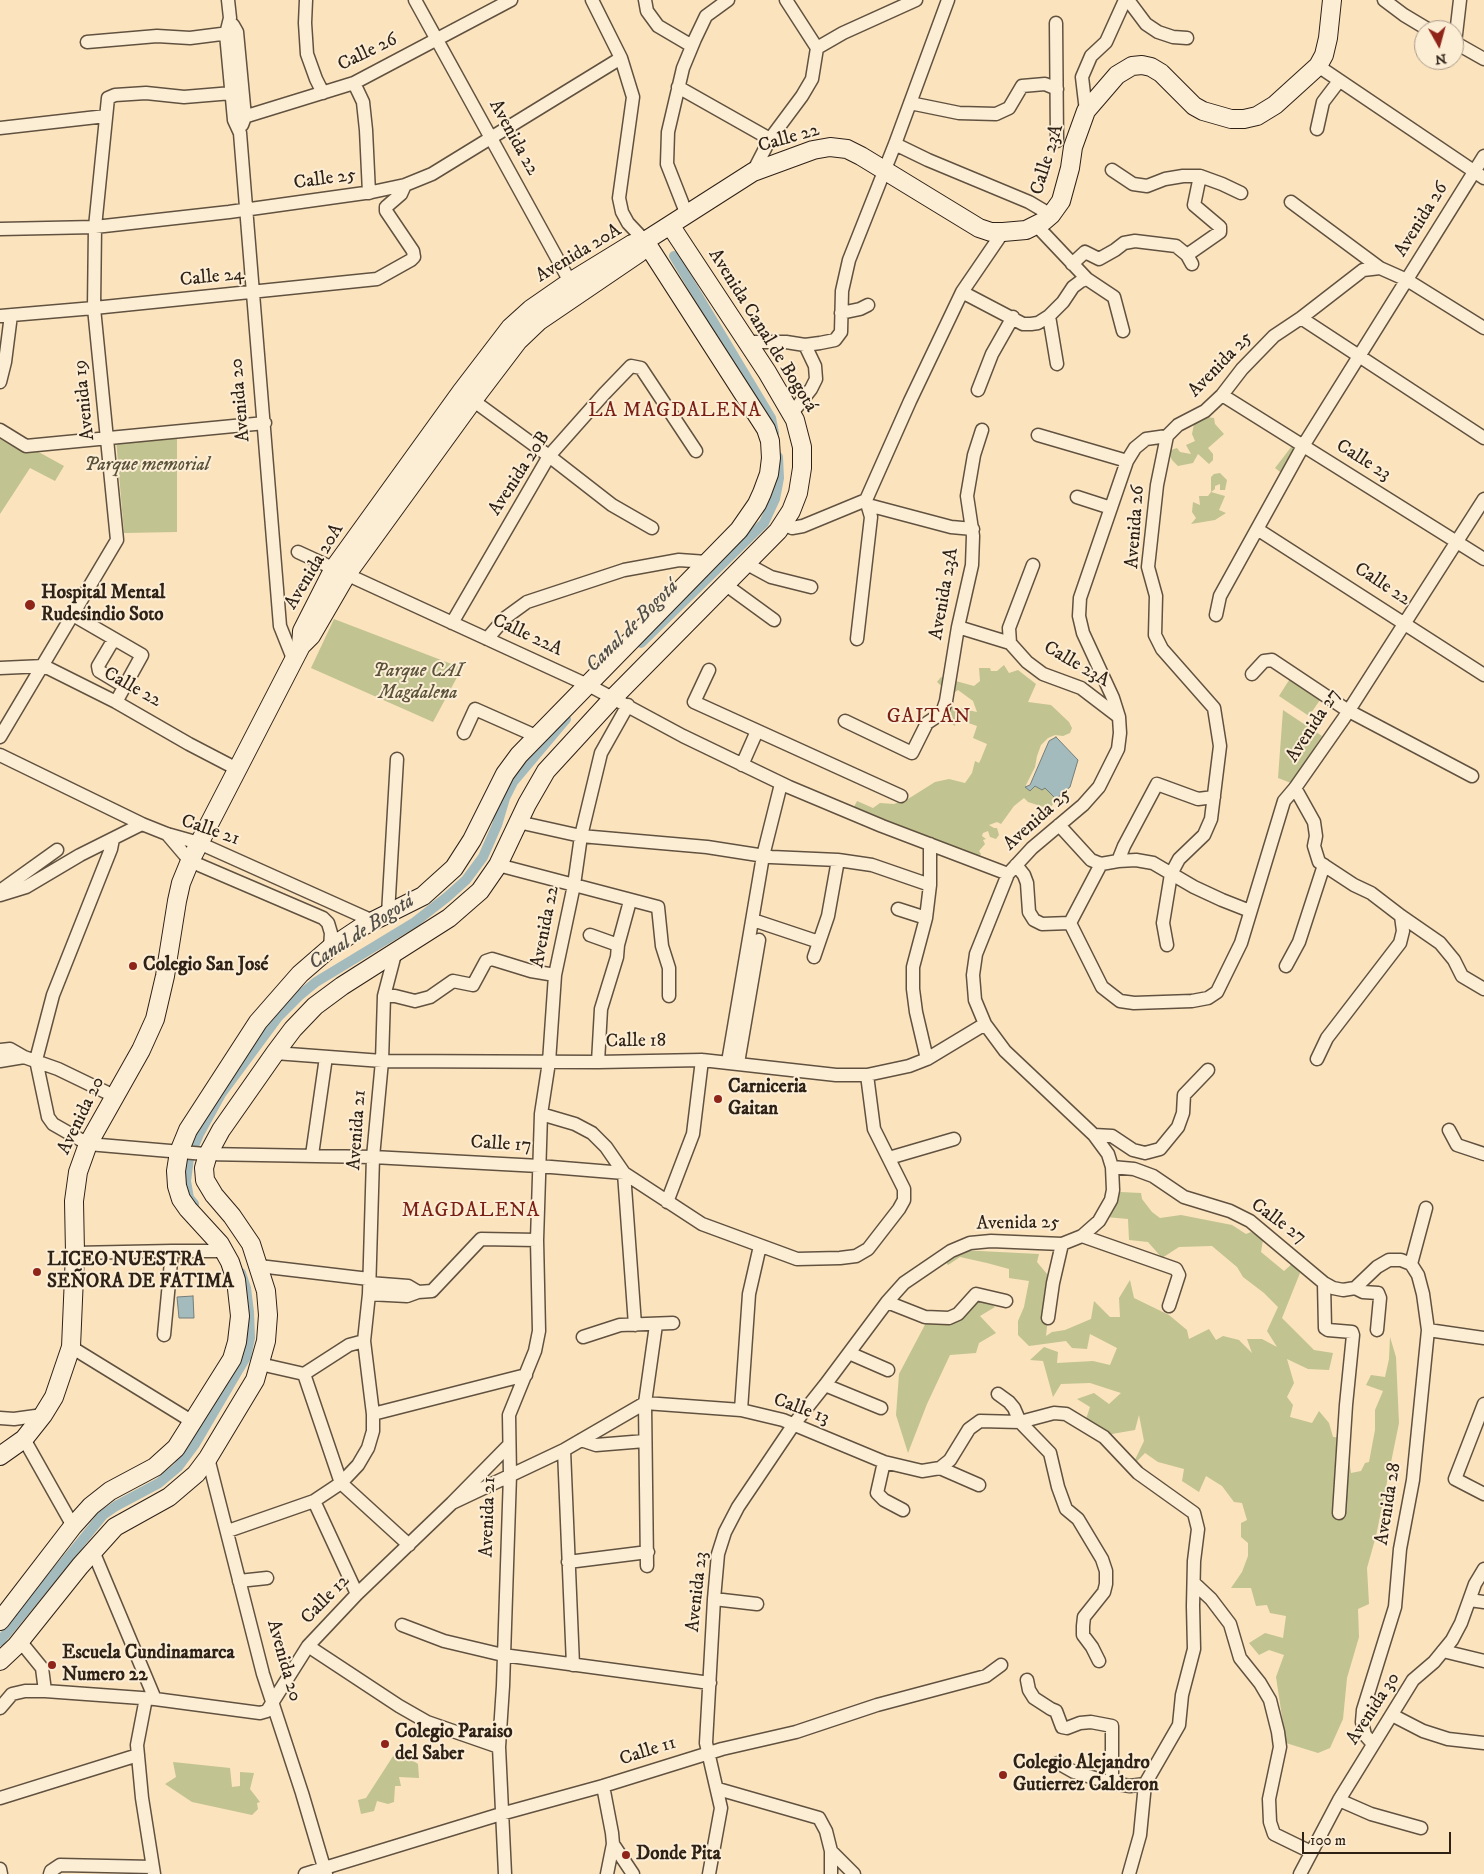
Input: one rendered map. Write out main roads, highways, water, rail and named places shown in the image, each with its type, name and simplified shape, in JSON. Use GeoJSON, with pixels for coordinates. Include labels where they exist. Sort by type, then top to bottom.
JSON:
{"type":"FeatureCollection","features":[{"type":"Feature","properties":{"kind":"main road","name":"Calle 23A"},"geometry":{"type":"LineString","coordinates":[[1003,232],[1018,232],[1044,220],[1062,201],[1073,147],[1086,111],[1117,75],[1132,66],[1152,67],[1161,73],[1194,106],[1203,111],[1231,119],[1257,116],[1267,111],[1318,66],[1324,55],[1328,38],[1332,0]]}},
{"type":"Feature","properties":{"kind":"main road","name":"Calle 22"},"geometry":{"type":"LineString","coordinates":[[645,241],[754,172],[814,150],[830,147],[847,150],[885,169],[979,228],[991,232],[1003,232]]}},
{"type":"Feature","properties":{"kind":"main road","name":"Avenida Canal de Bogotá"},"geometry":{"type":"LineString","coordinates":[[0,1661],[20,1641],[93,1551],[115,1527],[169,1497],[196,1474],[208,1458],[250,1389],[260,1364],[266,1341],[268,1315],[266,1291],[256,1254],[246,1234],[207,1184],[204,1171],[206,1154],[221,1130],[293,1029],[315,1006],[342,986],[395,954],[462,908],[480,890],[498,865],[535,788],[546,771],[747,564],[783,524],[795,500],[802,468],[800,437],[792,414],[670,225]]}},
{"type":"Feature","properties":{"kind":"main road","name":"Avenida 20A"},"geometry":{"type":"LineString","coordinates":[[190,861],[298,653],[311,636],[341,571],[467,396],[518,341],[574,289],[639,253],[645,241]]}},
{"type":"Feature","properties":{"kind":"main road"},"geometry":{"type":"LineString","coordinates":[[0,1621],[6,1609],[72,1526],[105,1494],[162,1462],[176,1448],[227,1369],[234,1354],[240,1316],[238,1290],[233,1270],[224,1251],[181,1199],[176,1179],[181,1152],[193,1121],[258,1022],[286,988],[311,963],[330,948],[381,917],[423,896],[454,868],[469,846],[508,770],[519,755],[536,736],[590,686],[746,522],[762,493],[770,467],[770,441],[766,429],[645,241]]}},
{"type":"Feature","properties":{"kind":"main road","name":"Avenida 20"},"geometry":{"type":"LineString","coordinates":[[0,1456],[24,1438],[40,1419],[54,1397],[71,1347],[75,1254],[74,1201],[78,1172],[88,1144],[141,1050],[155,1019],[165,976],[177,901],[190,861]]}},
{"type":"Feature","properties":{"kind":"main road"},"geometry":{"type":"LineString","coordinates":[[0,1443],[40,1419]]}},
{"type":"Feature","properties":{"kind":"water"},"geometry":{"type":"Polygon","coordinates":[[[1056,737],[1078,760],[1070,787],[1056,799],[1045,788],[1042,790],[1035,786],[1030,791],[1025,787],[1030,785],[1049,741],[1056,737]]]}},
{"type":"Feature","properties":{"kind":"water"},"geometry":{"type":"Polygon","coordinates":[[[193,1296],[194,1318],[179,1318],[177,1297],[193,1296]]]}},
{"type":"Feature","properties":{"kind":"waterway","name":"Canal de Bogotá"},"geometry":{"type":"LineString","coordinates":[[674,256],[771,418],[774,433]]}},
{"type":"Feature","properties":{"kind":"waterway","name":"Canal de Bogotá"},"geometry":{"type":"LineString","coordinates":[[641,643],[764,523],[775,499],[779,478],[778,457]]}},
{"type":"Feature","properties":{"kind":"waterway","name":"Canal de Bogotá"},"geometry":{"type":"LineString","coordinates":[[194,1204],[189,1198],[186,1181],[189,1158],[199,1134],[221,1094],[278,1017],[316,982],[415,922],[466,880],[483,857],[513,782],[566,719]]}},
{"type":"Feature","properties":{"kind":"waterway","name":"Canal de Bogotá"},"geometry":{"type":"LineString","coordinates":[[0,1641],[103,1515],[159,1483],[178,1467],[195,1444],[246,1357],[250,1338],[249,1312],[246,1288],[241,1273]]}},
{"type":"Feature","properties":{"kind":"place","name":"Hospital Mental Rudesindio Soto"},"geometry":{"type":"Point","coordinates":[30,605]}},
{"type":"Feature","properties":{"kind":"place","name":"Colegio San José"},"geometry":{"type":"Point","coordinates":[133,966]}},
{"type":"Feature","properties":{"kind":"place","name":"Carniceria Gaitan"},"geometry":{"type":"Point","coordinates":[718,1099]}},
{"type":"Feature","properties":{"kind":"place","name":"LICEO NUESTRA SEÑORA DE FATIMA"},"geometry":{"type":"Point","coordinates":[37,1272]}},
{"type":"Feature","properties":{"kind":"place","name":"Escuela Cundinamarca Numero 22"},"geometry":{"type":"Point","coordinates":[52,1665]}},
{"type":"Feature","properties":{"kind":"place","name":"Colegio Paraiso del Saber"},"geometry":{"type":"Point","coordinates":[385,1744]}},
{"type":"Feature","properties":{"kind":"place","name":"Colegio Alejandro Gutierrez Calderon"},"geometry":{"type":"Point","coordinates":[1003,1775]}},
{"type":"Feature","properties":{"kind":"place","name":"Donde Pita"},"geometry":{"type":"Point","coordinates":[626,1855]}},
{"type":"Feature","properties":{"kind":"district","name":"LA MAGDALENA"},"geometry":{"type":"Point","coordinates":[675,412]}},
{"type":"Feature","properties":{"kind":"district","name":"GAITÁN"},"geometry":{"type":"Point","coordinates":[929,718]}},
{"type":"Feature","properties":{"kind":"district","name":"MAGDALENA"},"geometry":{"type":"Point","coordinates":[471,1212]}},
{"type":"Feature","properties":{"kind":"park label","name":"Parque memorial"},"geometry":{"type":"Point","coordinates":[147,466]}},
{"type":"Feature","properties":{"kind":"park label","name":"Parque CAI Magdalena"},"geometry":{"type":"Point","coordinates":[418,683]}}]}
